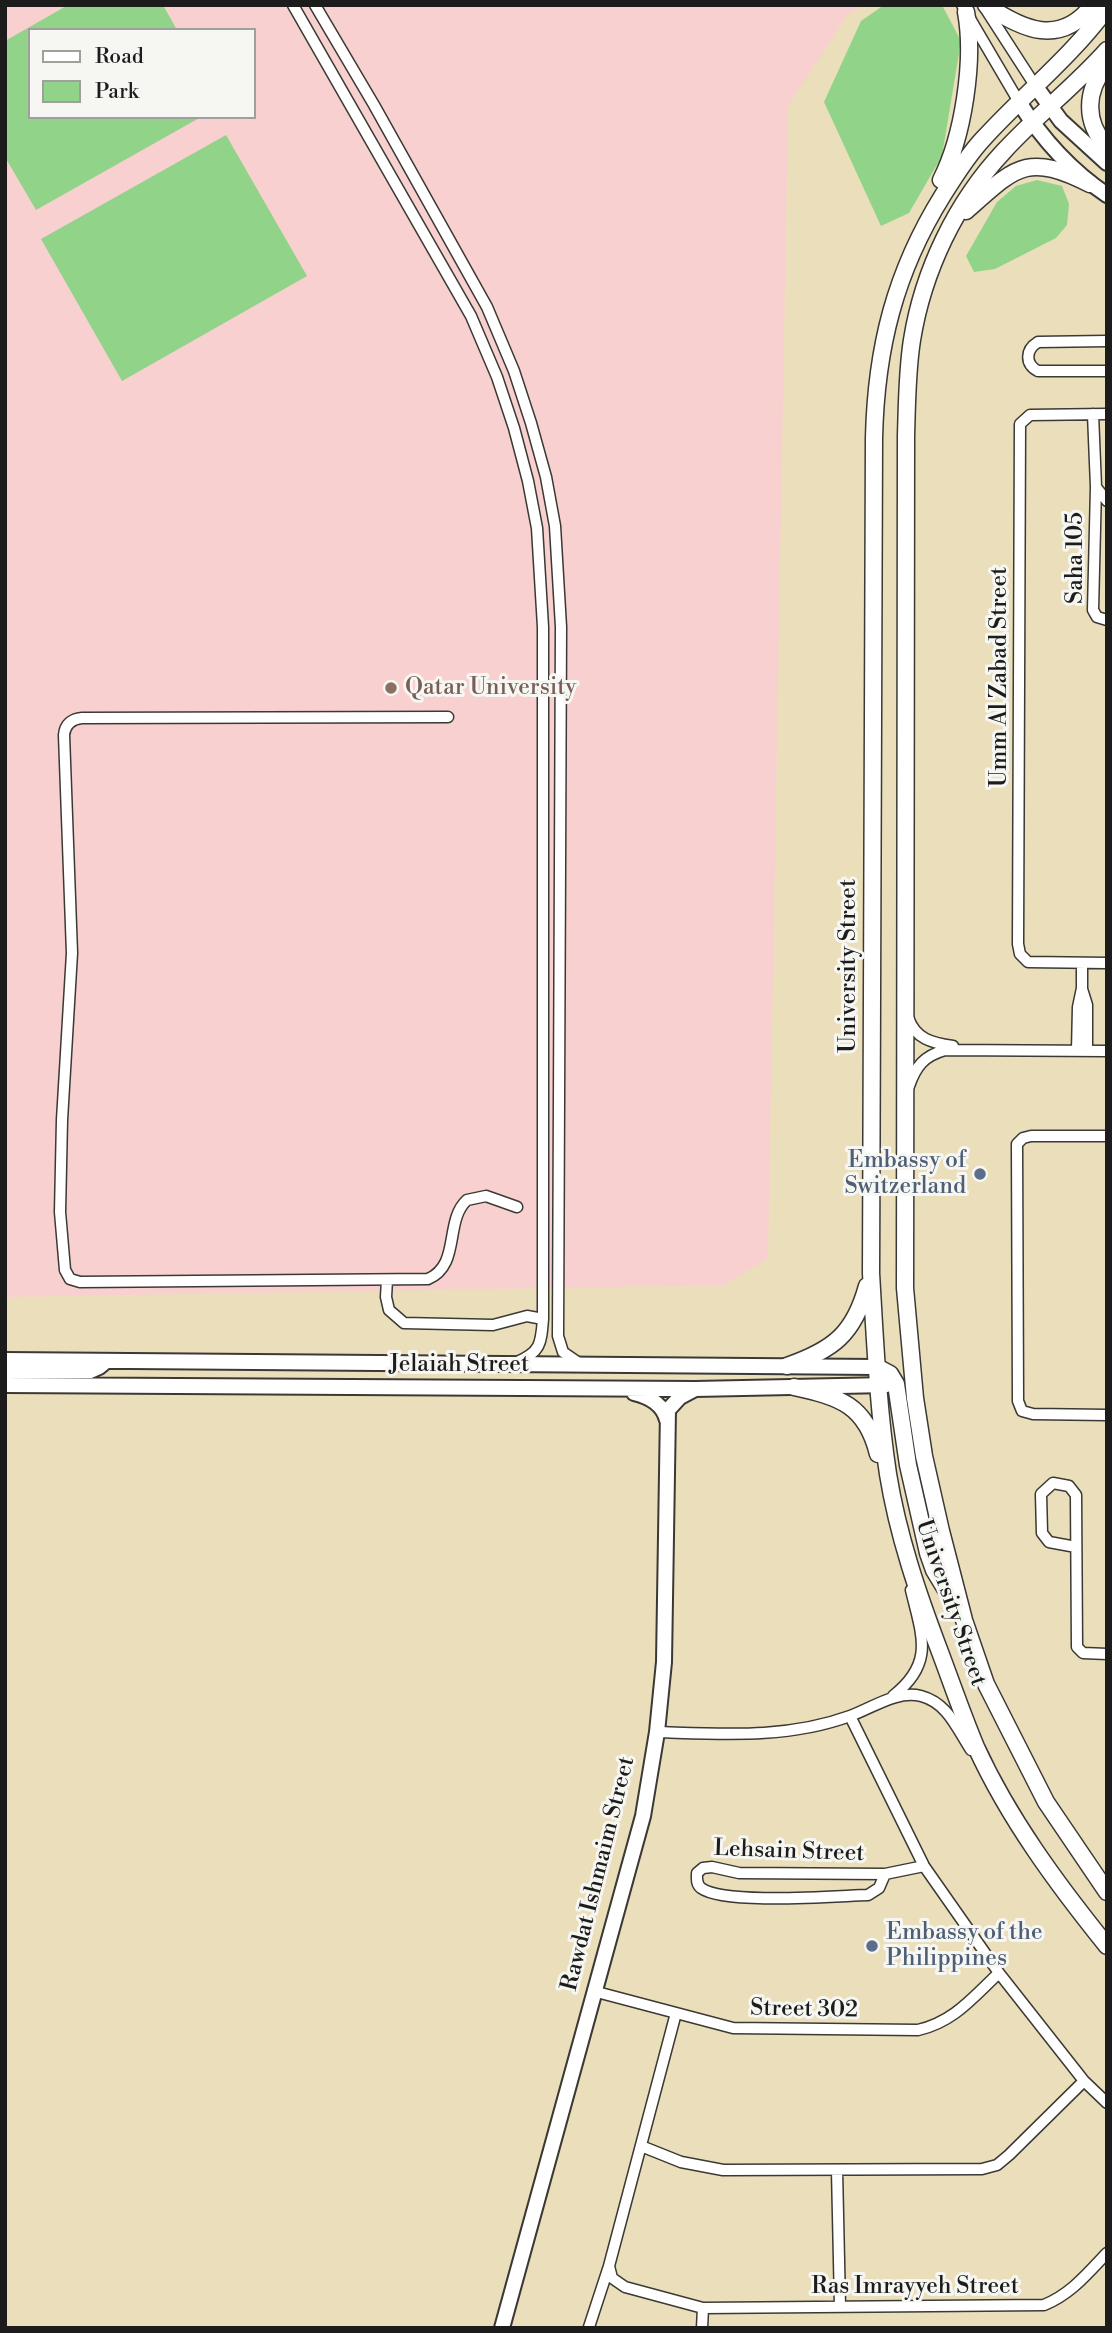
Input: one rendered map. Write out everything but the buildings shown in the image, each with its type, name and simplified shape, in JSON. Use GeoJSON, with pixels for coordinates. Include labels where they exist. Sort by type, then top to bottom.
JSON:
{"type":"FeatureCollection","features":[{"type":"Feature","properties":{"kind":"main road"},"geometry":{"type":"LineString","coordinates":[[984,5],[1024,27],[1048,31],[1076,22],[1093,5]]}},
{"type":"Feature","properties":{"kind":"main road","name":"University Street"},"geometry":{"type":"LineString","coordinates":[[1107,8],[1080,43],[972,152],[935,208],[906,265],[883,343],[875,396],[871,1273],[878,1385],[889,1475],[904,1549],[929,1624],[976,1746],[988,1770],[1031,1844],[1107,1946]]}},
{"type":"Feature","properties":{"kind":"main road"},"geometry":{"type":"LineString","coordinates":[[935,208],[936,195],[957,140],[969,59],[969,30],[964,9]]}},
{"type":"Feature","properties":{"kind":"main road","name":"University Street"},"geometry":{"type":"LineString","coordinates":[[1107,50],[1083,77],[1032,122],[989,169],[953,222],[922,292],[911,342],[908,380],[905,990],[905,1288],[913,1382],[927,1468],[964,1620],[986,1684],[1037,1785],[1107,1892]]}},
{"type":"Feature","properties":{"kind":"main road"},"geometry":{"type":"LineString","coordinates":[[1107,65],[1094,84],[1089,108],[1093,125],[1107,148]]}},
{"type":"Feature","properties":{"kind":"main road"},"geometry":{"type":"LineString","coordinates":[[1036,87],[1068,128],[1107,163]]}},
{"type":"Feature","properties":{"kind":"main road"},"geometry":{"type":"LineString","coordinates":[[1019,102],[1055,150],[1090,184]]}},
{"type":"Feature","properties":{"kind":"main road"},"geometry":{"type":"LineString","coordinates":[[953,222],[1003,178],[1025,168],[1051,167],[1090,184],[1107,195]]}},
{"type":"Feature","properties":{"kind":"main road"},"geometry":{"type":"LineString","coordinates":[[787,1366],[828,1349],[850,1329],[860,1309],[871,1273]]}},
{"type":"Feature","properties":{"kind":"main road","name":"Jelaiah Street"},"geometry":{"type":"LineString","coordinates":[[5,1360],[877,1367]]}},
{"type":"Feature","properties":{"kind":"main road"},"geometry":{"type":"LineString","coordinates":[[5,1371],[90,1371],[106,1361]]}},
{"type":"Feature","properties":{"kind":"main road"},"geometry":{"type":"LineString","coordinates":[[877,1367],[890,1374],[896,1384],[908,1465],[928,1553],[934,1570],[964,1620]]}},
{"type":"Feature","properties":{"kind":"main road","name":"Jelaiah Street"},"geometry":{"type":"LineString","coordinates":[[5,1385],[695,1389],[913,1382]]}},
{"type":"Feature","properties":{"kind":"main road"},"geometry":{"type":"LineString","coordinates":[[794,1387],[828,1394],[859,1413],[870,1429],[882,1467],[889,1475]]}},
{"type":"Feature","properties":{"kind":"main road"},"geometry":{"type":"LineString","coordinates":[[619,1389],[657,1403],[665,1412],[667,1420]]}},
{"type":"Feature","properties":{"kind":"main road"},"geometry":{"type":"LineString","coordinates":[[667,1420],[668,1410],[673,1403],[695,1389]]}},
{"type":"Feature","properties":{"kind":"main road","name":"Rawdat Ishmaim Street"},"geometry":{"type":"LineString","coordinates":[[502,2328],[643,1816],[657,1732],[664,1662],[667,1420]]}},
{"type":"Feature","properties":{"kind":"street"},"geometry":{"type":"LineString","coordinates":[[293,5],[471,316],[497,377],[528,481],[537,528],[543,627],[543,1319],[539,1347],[528,1357],[512,1364]]}},
{"type":"Feature","properties":{"kind":"street"},"geometry":{"type":"LineString","coordinates":[[315,5],[487,307],[514,371],[548,489],[555,526],[561,627],[558,1336],[560,1348],[583,1365]]}},
{"type":"Feature","properties":{"kind":"street"},"geometry":{"type":"LineString","coordinates":[[984,5],[1036,87]]}},
{"type":"Feature","properties":{"kind":"street"},"geometry":{"type":"LineString","coordinates":[[964,9],[1019,102]]}},
{"type":"Feature","properties":{"kind":"street"},"geometry":{"type":"LineString","coordinates":[[1107,341],[1038,342],[1029,350],[1028,359],[1031,366],[1038,371],[1107,371]]}},
{"type":"Feature","properties":{"kind":"street","name":"Saha 105"},"geometry":{"type":"LineString","coordinates":[[1093,414],[1096,487],[1093,610],[1097,617],[1107,621]]}},
{"type":"Feature","properties":{"kind":"street","name":"Umm Al Zabad Street"},"geometry":{"type":"LineString","coordinates":[[1107,414],[1030,415],[1023,419],[1020,429],[1019,951],[1025,960],[1034,963],[1107,963]]}},
{"type":"Feature","properties":{"kind":"street","name":"Saha 105"},"geometry":{"type":"LineString","coordinates":[[1096,487],[1107,500]]}},
{"type":"Feature","properties":{"kind":"street"},"geometry":{"type":"LineString","coordinates":[[448,717],[82,718],[69,722],[64,735],[72,953],[62,1120],[60,1212],[65,1268],[67,1277],[73,1281],[92,1282],[428,1279],[439,1273],[446,1263],[459,1209],[467,1200],[486,1196],[517,1207]]}},
{"type":"Feature","properties":{"kind":"street"},"geometry":{"type":"LineString","coordinates":[[1082,964],[1082,988],[1077,1007],[1082,1051]]}},
{"type":"Feature","properties":{"kind":"street"},"geometry":{"type":"LineString","coordinates":[[905,990],[908,1020],[922,1038],[968,1049]]}},
{"type":"Feature","properties":{"kind":"street"},"geometry":{"type":"LineString","coordinates":[[905,1107],[913,1076],[923,1059],[945,1050],[1107,1051]]}},
{"type":"Feature","properties":{"kind":"street"},"geometry":{"type":"LineString","coordinates":[[1107,1136],[1023,1138],[1017,1144],[1017,1185],[1018,1401],[1022,1411],[1033,1414],[1107,1415]]}},
{"type":"Feature","properties":{"kind":"street"},"geometry":{"type":"LineString","coordinates":[[387,1280],[386,1297],[389,1310],[404,1323],[493,1325],[527,1316],[543,1319]]}},
{"type":"Feature","properties":{"kind":"street"},"geometry":{"type":"LineString","coordinates":[[543,1301],[550,1305],[559,1302]]}},
{"type":"Feature","properties":{"kind":"street"},"geometry":{"type":"LineString","coordinates":[[1076,1547],[1049,1542],[1042,1533],[1041,1494],[1053,1483],[1069,1486],[1076,1495],[1077,1647],[1083,1653],[1107,1654]]}},
{"type":"Feature","properties":{"kind":"street"},"geometry":{"type":"LineString","coordinates":[[891,1698],[914,1676],[921,1660],[920,1629],[902,1557],[904,1549]]}},
{"type":"Feature","properties":{"kind":"street"},"geometry":{"type":"LineString","coordinates":[[657,1732],[783,1732],[815,1727],[850,1716],[891,1698],[920,1696],[941,1705],[982,1766],[988,1770]]}},
{"type":"Feature","properties":{"kind":"street"},"geometry":{"type":"LineString","coordinates":[[850,1716],[924,1866],[999,1973],[1084,2081],[1107,2103]]}},
{"type":"Feature","properties":{"kind":"street","name":"Lehsain Street"},"geometry":{"type":"LineString","coordinates":[[885,1874],[879,1888],[868,1895],[732,1897],[702,1889],[697,1882],[697,1873],[712,1867],[738,1873],[885,1874],[924,1866]]}},
{"type":"Feature","properties":{"kind":"street","name":"Street 302"},"geometry":{"type":"LineString","coordinates":[[593,1991],[733,2028],[918,2030],[950,2019],[999,1973]]}},
{"type":"Feature","properties":{"kind":"street"},"geometry":{"type":"LineString","coordinates":[[589,2327],[609,2266],[676,2013]]}},
{"type":"Feature","properties":{"kind":"street"},"geometry":{"type":"LineString","coordinates":[[641,2146],[681,2162],[723,2170],[982,2169],[997,2165],[1084,2081]]}},
{"type":"Feature","properties":{"kind":"street"},"geometry":{"type":"LineString","coordinates":[[837,2170],[839,2306]]}},
{"type":"Feature","properties":{"kind":"street","name":"Ras Imrayyeh Street"},"geometry":{"type":"LineString","coordinates":[[609,2266],[612,2278],[625,2287],[703,2308],[1044,2305],[1059,2300],[1074,2288],[1107,2253]]}},
{"type":"Feature","properties":{"kind":"street"},"geometry":{"type":"LineString","coordinates":[[702,2328],[703,2308]]}},
{"type":"Feature","properties":{"kind":"shaded area","name":"Qatar University"},"geometry":{"type":"Polygon","coordinates":[[[5,5],[864,5],[847,15],[788,106],[768,1258],[724,1285],[5,1297],[5,5]]]}},
{"type":"Feature","properties":{"kind":"green space"},"geometry":{"type":"Polygon","coordinates":[[[68,5],[163,5],[176,28],[28,28],[28,119],[197,119],[36,210],[5,157],[5,41],[68,5]]]}},
{"type":"Feature","properties":{"kind":"green space"},"geometry":{"type":"Polygon","coordinates":[[[884,5],[942,5],[961,41],[942,156],[909,213],[881,226],[824,102],[861,21],[884,5]]]}},
{"type":"Feature","properties":{"kind":"green space"},"geometry":{"type":"Polygon","coordinates":[[[226,135],[307,276],[122,381],[41,239],[226,135]]]}},
{"type":"Feature","properties":{"kind":"green space"},"geometry":{"type":"Polygon","coordinates":[[[1037,180],[1062,186],[1069,204],[1067,225],[1056,238],[995,269],[974,272],[966,256],[997,202],[1016,186],[1037,180]]]}},
{"type":"Feature","properties":{"kind":"place","name":"Qatar University"},"geometry":{"type":"Point","coordinates":[391,688]}},
{"type":"Feature","properties":{"kind":"place","name":"Embassy of Switzerland"},"geometry":{"type":"Point","coordinates":[980,1174]}},
{"type":"Feature","properties":{"kind":"place","name":"Embassy of the Philippines"},"geometry":{"type":"Point","coordinates":[872,1946]}}]}
